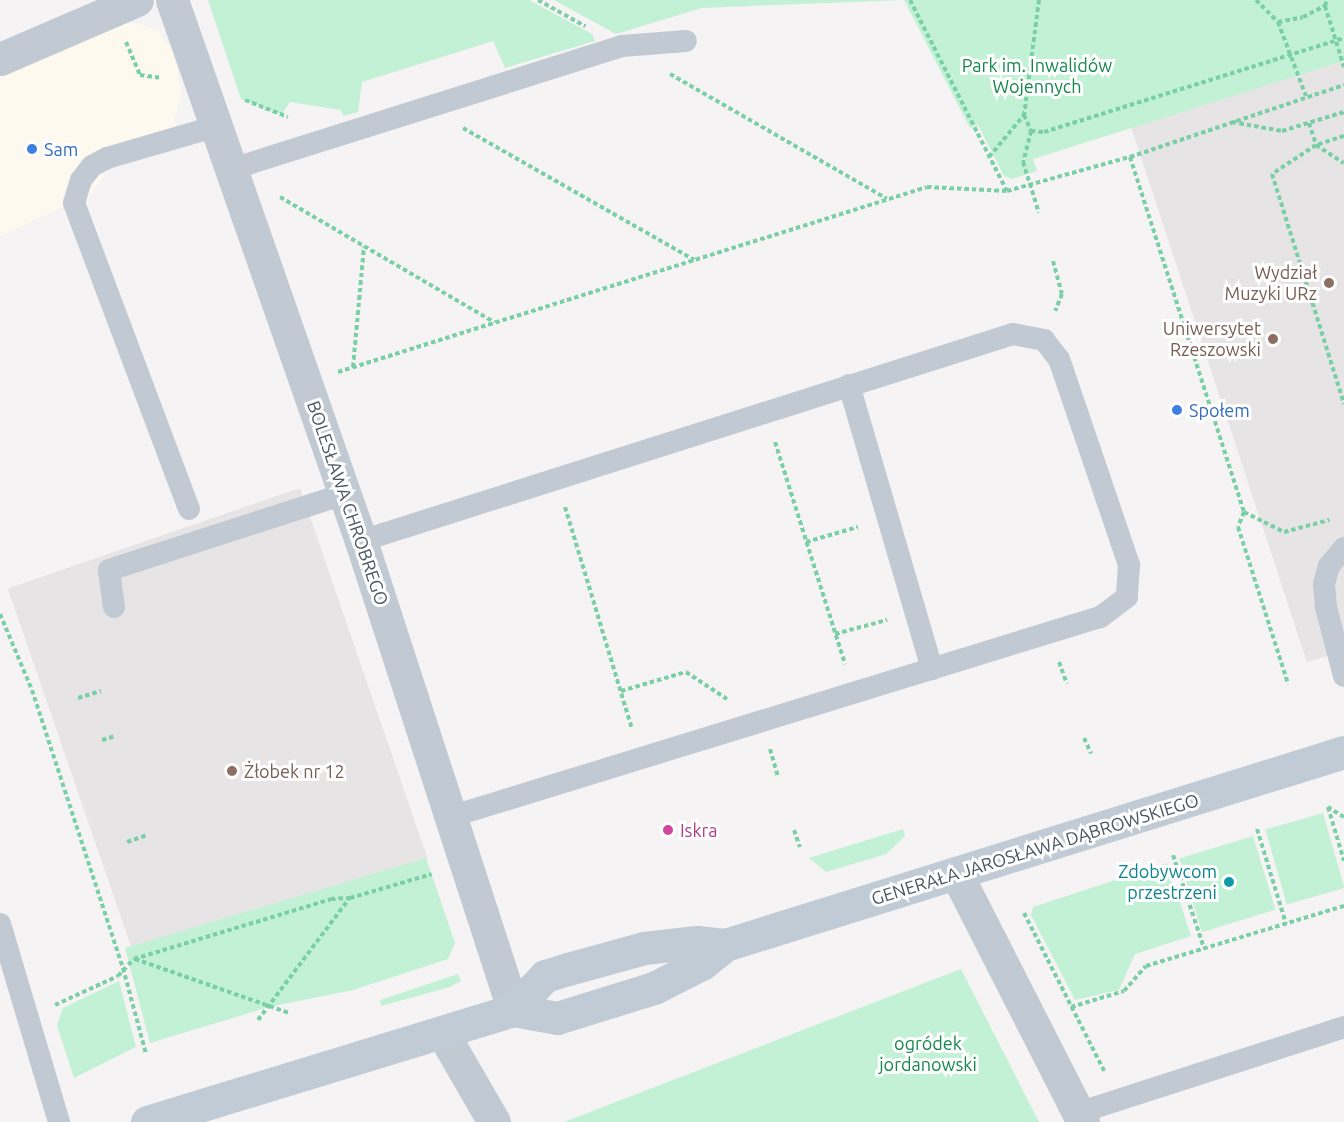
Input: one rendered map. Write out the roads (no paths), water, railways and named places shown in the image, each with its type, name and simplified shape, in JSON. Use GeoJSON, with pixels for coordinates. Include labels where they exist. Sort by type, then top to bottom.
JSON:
{"type":"FeatureCollection","features":[{"type":"Feature","properties":{"kind":"main road","name":"GENERAŁA JAROSŁAWA DĄBROWSKIEGO"},"geometry":{"type":"LineString","coordinates":[[147,1122],[513,1010],[557,1018],[654,988],[703,963],[725,945],[1344,752]]}},
{"type":"Feature","properties":{"kind":"main road","name":"GENERAŁA JAROSŁAWA DĄBROWSKIEGO"},"geometry":{"type":"LineString","coordinates":[[513,1010],[545,976],[644,948],[697,942],[725,945]]}},
{"type":"Feature","properties":{"kind":"street"},"geometry":{"type":"LineString","coordinates":[[0,59],[137,0]]}},
{"type":"Feature","properties":{"kind":"street","name":"BOLESŁAWA CHROBREGO"},"geometry":{"type":"LineString","coordinates":[[172,0],[361,541],[453,816],[513,1010]]}},
{"type":"Feature","properties":{"kind":"street"},"geometry":{"type":"LineString","coordinates":[[956,873],[1080,1117]]}},
{"type":"Feature","properties":{"kind":"street"},"geometry":{"type":"LineString","coordinates":[[441,1032],[494,1122]]}},
{"type":"Feature","properties":{"kind":"lane"},"geometry":{"type":"LineString","coordinates":[[232,169],[622,46],[686,42]]}},
{"type":"Feature","properties":{"kind":"lane"},"geometry":{"type":"LineString","coordinates":[[189,509],[74,203],[81,180],[99,162],[217,126]]}},
{"type":"Feature","properties":{"kind":"lane"},"geometry":{"type":"LineString","coordinates":[[361,541],[1013,334],[1044,340],[1059,359],[1128,565],[1127,597],[1100,617],[453,816]]}},
{"type":"Feature","properties":{"kind":"lane"},"geometry":{"type":"LineString","coordinates":[[849,385],[932,669]]}},
{"type":"Feature","properties":{"kind":"lane"},"geometry":{"type":"LineString","coordinates":[[114,607],[109,570],[345,494]]}},
{"type":"Feature","properties":{"kind":"lane"},"geometry":{"type":"LineString","coordinates":[[1344,548],[1329,566],[1324,584],[1326,607],[1344,676]]}},
{"type":"Feature","properties":{"kind":"lane"},"geometry":{"type":"LineString","coordinates":[[0,924],[59,1122]]}},
{"type":"Feature","properties":{"kind":"lane"},"geometry":{"type":"LineString","coordinates":[[1080,1117],[1118,1099],[1344,1027]]}},
{"type":"Feature","properties":{"kind":"place","name":"Sam"},"geometry":{"type":"Point","coordinates":[32,149]}},
{"type":"Feature","properties":{"kind":"place","name":"Wydział Muzyki URz"},"geometry":{"type":"Point","coordinates":[1329,283]}},
{"type":"Feature","properties":{"kind":"place","name":"Uniwersytet Rzeszowski"},"geometry":{"type":"Point","coordinates":[1273,339]}},
{"type":"Feature","properties":{"kind":"place","name":"Społem"},"geometry":{"type":"Point","coordinates":[1177,410]}},
{"type":"Feature","properties":{"kind":"place","name":"Żłobek nr 12"},"geometry":{"type":"Point","coordinates":[232,771]}},
{"type":"Feature","properties":{"kind":"place","name":"Iskra"},"geometry":{"type":"Point","coordinates":[668,830]}},
{"type":"Feature","properties":{"kind":"place","name":"Zdobywcom przestrzeni"},"geometry":{"type":"Point","coordinates":[1229,882]}},
{"type":"Feature","properties":{"kind":"park label","name":"Park im. Inwalidów Wojennych"},"geometry":{"type":"Point","coordinates":[1037,76]}},
{"type":"Feature","properties":{"kind":"park label","name":"ogródek jordanowski"},"geometry":{"type":"Point","coordinates":[928,1054]}}]}
